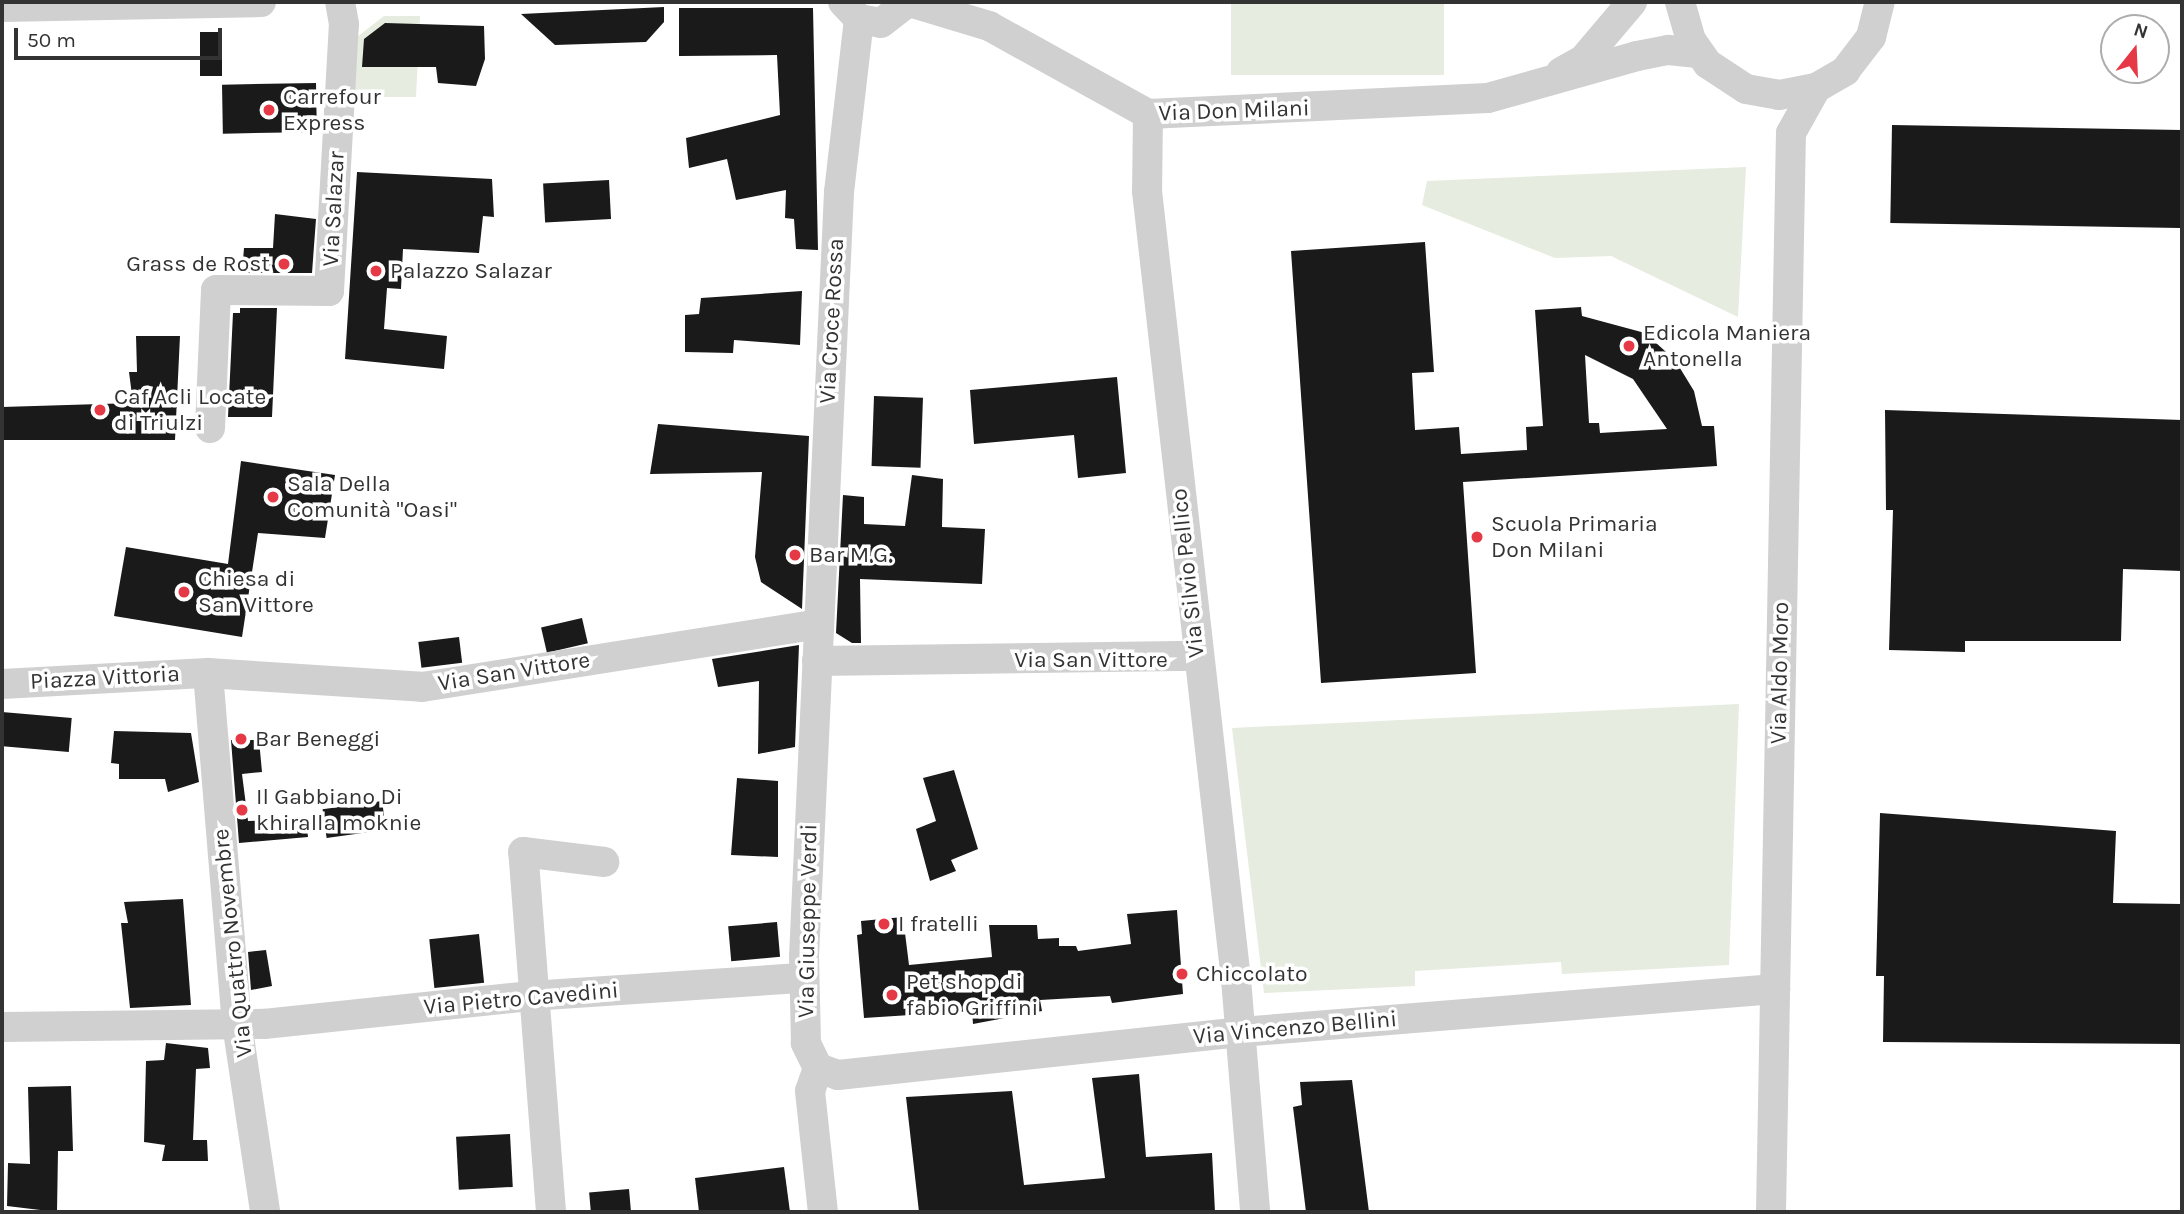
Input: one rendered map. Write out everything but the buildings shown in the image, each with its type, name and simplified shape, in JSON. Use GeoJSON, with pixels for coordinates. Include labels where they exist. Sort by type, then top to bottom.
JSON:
{"type":"FeatureCollection","features":[{"type":"Feature","properties":{"kind":"street"},"geometry":{"type":"LineString","coordinates":[[2,7],[261,2]]}},
{"type":"Feature","properties":{"kind":"street","name":"Via Salazar"},"geometry":{"type":"LineString","coordinates":[[210,428],[216,290],[329,291],[344,24],[340,2]]}},
{"type":"Feature","properties":{"kind":"street"},"geometry":{"type":"LineString","coordinates":[[851,10],[881,23],[909,2]]}},
{"type":"Feature","properties":{"kind":"street","name":"Via Don Milani"},"geometry":{"type":"LineString","coordinates":[[909,2],[989,26],[1148,114],[1488,98],[1668,50],[1698,53]]}},
{"type":"Feature","properties":{"kind":"street","name":"Via Don Milani"},"geometry":{"type":"LineString","coordinates":[[1540,83],[1583,60],[1632,2]]}},
{"type":"Feature","properties":{"kind":"street"},"geometry":{"type":"LineString","coordinates":[[1680,2],[1698,53],[1720,75],[1753,91],[1791,94],[1816,88],[1856,61],[1871,37],[1880,2]]}},
{"type":"Feature","properties":{"kind":"street","name":"Via Croce Rossa"},"geometry":{"type":"LineString","coordinates":[[818,624],[841,153],[851,10]]}},
{"type":"Feature","properties":{"kind":"street","name":"Via Aldo Moro"},"geometry":{"type":"LineString","coordinates":[[1771,1212],[1791,133],[1816,88]]}},
{"type":"Feature","properties":{"kind":"street"},"geometry":{"type":"LineString","coordinates":[[1753,91],[1791,133]]}},
{"type":"Feature","properties":{"kind":"street","name":"Via Silvio Pellico"},"geometry":{"type":"LineString","coordinates":[[1148,114],[1147,191],[1240,1032],[1255,1212]]}},
{"type":"Feature","properties":{"kind":"street","name":"Via Giuseppe Verdi"},"geometry":{"type":"LineString","coordinates":[[818,624],[803,978],[806,1043],[818,1068]]}},
{"type":"Feature","properties":{"kind":"street","name":"Via San Vittore"},"geometry":{"type":"LineString","coordinates":[[208,673],[422,687],[818,624]]}},
{"type":"Feature","properties":{"kind":"street","name":"Via San Vittore"},"geometry":{"type":"LineString","coordinates":[[817,661],[1197,656]]}},
{"type":"Feature","properties":{"kind":"street","name":"Piazza Vittoria"},"geometry":{"type":"LineString","coordinates":[[2,684],[208,673]]}},
{"type":"Feature","properties":{"kind":"street","name":"Via Quattro Novembre"},"geometry":{"type":"LineString","coordinates":[[208,673],[240,1024],[265,1212]]}},
{"type":"Feature","properties":{"kind":"street"},"geometry":{"type":"LineString","coordinates":[[551,1212],[530,996],[523,852],[604,862]]}},
{"type":"Feature","properties":{"kind":"street","name":"Via Pietro Cavedini"},"geometry":{"type":"LineString","coordinates":[[2,1027],[240,1024],[530,996],[803,978]]}},
{"type":"Feature","properties":{"kind":"street","name":"Via Vincenzo Bellini"},"geometry":{"type":"LineString","coordinates":[[818,1068],[838,1074],[1240,1032],[1775,989]]}},
{"type":"Feature","properties":{"kind":"street"},"geometry":{"type":"LineString","coordinates":[[818,1068],[810,1091],[823,1212]]}},
{"type":"Feature","properties":{"kind":"shaded area"},"geometry":{"type":"Polygon","coordinates":[[[1231,2],[1444,2],[1444,75],[1231,75],[1231,2]]]}},
{"type":"Feature","properties":{"kind":"shaded area"},"geometry":{"type":"Polygon","coordinates":[[[384,16],[420,16],[416,97],[353,97],[357,37],[384,16]]]}},
{"type":"Feature","properties":{"kind":"shaded area"},"geometry":{"type":"Polygon","coordinates":[[[1746,167],[1738,317],[1611,256],[1555,258],[1422,205],[1427,181],[1746,167]]]}},
{"type":"Feature","properties":{"kind":"shaded area"},"geometry":{"type":"Polygon","coordinates":[[[1739,704],[1729,965],[1562,974],[1561,962],[1415,971],[1415,986],[1264,993],[1232,728],[1739,704]]]}},
{"type":"Feature","properties":{"kind":"place","name":"Carrefour Express"},"geometry":{"type":"Point","coordinates":[269,110]}},
{"type":"Feature","properties":{"kind":"place","name":"Grass de Rost"},"geometry":{"type":"Point","coordinates":[284,264]}},
{"type":"Feature","properties":{"kind":"place","name":"Palazzo Salazar"},"geometry":{"type":"Point","coordinates":[376,271]}},
{"type":"Feature","properties":{"kind":"place","name":"Edicola Maniera Antonella"},"geometry":{"type":"Point","coordinates":[1629,346]}},
{"type":"Feature","properties":{"kind":"place","name":"Caf Acli Locate di Triulzi"},"geometry":{"type":"Point","coordinates":[100,410]}},
{"type":"Feature","properties":{"kind":"place","name":"Sala Della Comunità \"Oasi\""},"geometry":{"type":"Point","coordinates":[273,497]}},
{"type":"Feature","properties":{"kind":"place","name":"Scuola Primaria Don Milani"},"geometry":{"type":"Point","coordinates":[1477,537]}},
{"type":"Feature","properties":{"kind":"place","name":"Bar M.G."},"geometry":{"type":"Point","coordinates":[795,555]}},
{"type":"Feature","properties":{"kind":"place","name":"Chiesa di San Vittore"},"geometry":{"type":"Point","coordinates":[184,592]}},
{"type":"Feature","properties":{"kind":"place","name":"Bar Beneggi"},"geometry":{"type":"Point","coordinates":[241,739]}},
{"type":"Feature","properties":{"kind":"place","name":"Il Gabbiano Di khiralla moknie"},"geometry":{"type":"Point","coordinates":[242,810]}},
{"type":"Feature","properties":{"kind":"place","name":"I fratelli"},"geometry":{"type":"Point","coordinates":[884,924]}},
{"type":"Feature","properties":{"kind":"place","name":"Chiccolato"},"geometry":{"type":"Point","coordinates":[1182,974]}},
{"type":"Feature","properties":{"kind":"place","name":"Pet shop di fabio Griffini"},"geometry":{"type":"Point","coordinates":[892,995]}}]}
